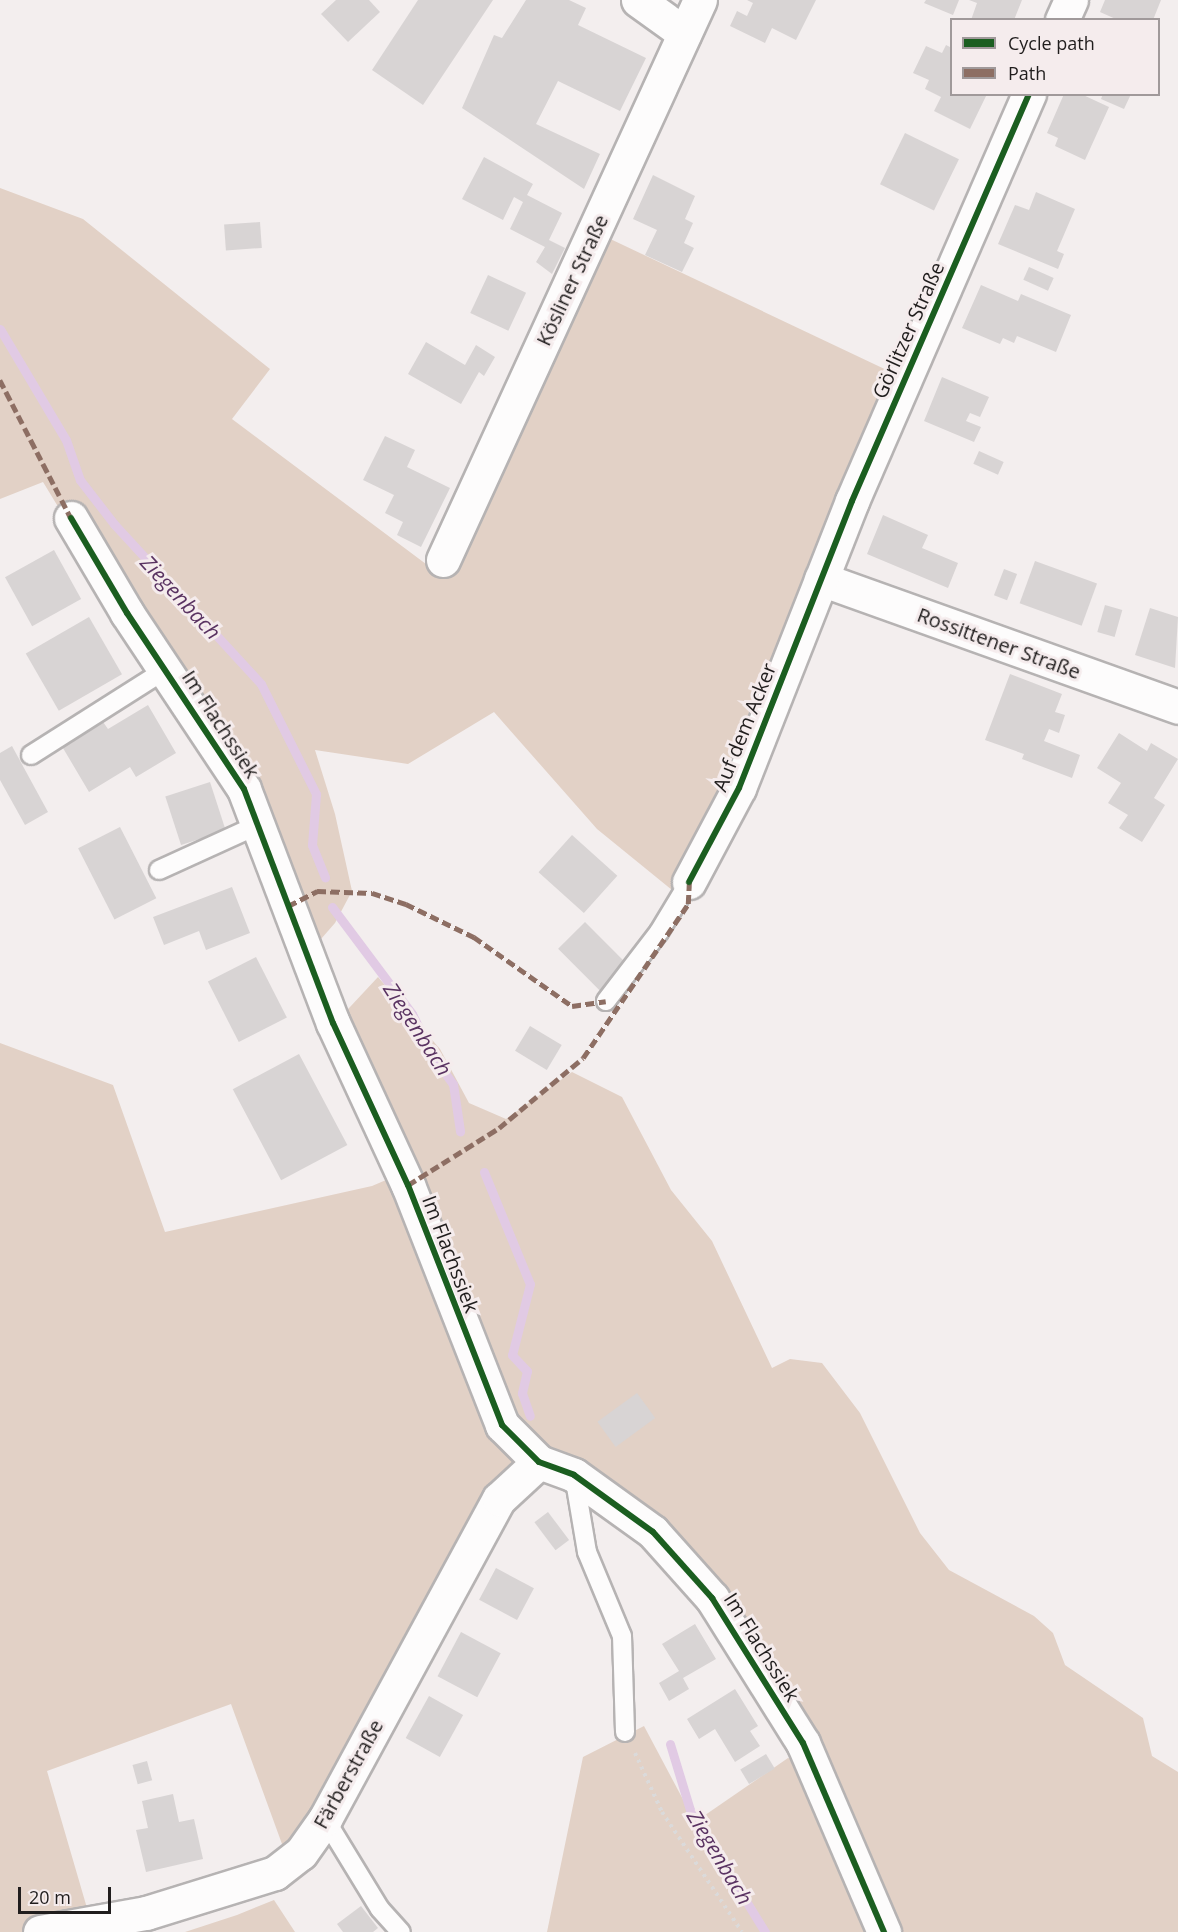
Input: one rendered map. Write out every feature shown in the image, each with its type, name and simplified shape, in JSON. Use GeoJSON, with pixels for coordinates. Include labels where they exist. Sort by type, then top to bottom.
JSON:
{"type":"FeatureCollection","features":[{"type":"Feature","properties":{"kind":"street"},"geometry":{"type":"LineString","coordinates":[[638,0],[684,33]]}},
{"type":"Feature","properties":{"kind":"street","name":"Kösliner Straße"},"geometry":{"type":"LineString","coordinates":[[443,560],[700,0]]}},
{"type":"Feature","properties":{"kind":"street"},"geometry":{"type":"LineString","coordinates":[[1063,18],[1071,0]]}},
{"type":"Feature","properties":{"kind":"street","name":"Görlitzer Straße"},"geometry":{"type":"LineString","coordinates":[[821,579],[1028,96]]}},
{"type":"Feature","properties":{"kind":"street","name":"Im Flachssiek"},"geometry":{"type":"LineString","coordinates":[[71,518],[165,670],[244,789],[260,824],[333,1023],[408,1185],[502,1425],[539,1462],[574,1475],[653,1532],[712,1598],[803,1743],[884,1932]]}},
{"type":"Feature","properties":{"kind":"street","name":"Rossittener Straße"},"geometry":{"type":"LineString","coordinates":[[821,579],[1178,706]]}},
{"type":"Feature","properties":{"kind":"street","name":"Auf dem Acker"},"geometry":{"type":"LineString","coordinates":[[689,882],[739,788],[821,579]]}},
{"type":"Feature","properties":{"kind":"street","name":"Färberstraße"},"geometry":{"type":"LineString","coordinates":[[40,1932],[146,1913],[275,1873],[301,1853],[325,1819],[499,1499],[539,1462]]}},
{"type":"Feature","properties":{"kind":"lane"},"geometry":{"type":"LineString","coordinates":[[31,755],[165,670]]}},
{"type":"Feature","properties":{"kind":"lane"},"geometry":{"type":"LineString","coordinates":[[159,870],[260,824]]}},
{"type":"Feature","properties":{"kind":"lane"},"geometry":{"type":"LineString","coordinates":[[606,1001],[659,932],[689,882]]}},
{"type":"Feature","properties":{"kind":"lane"},"geometry":{"type":"LineString","coordinates":[[574,1475],[587,1552],[622,1636],[625,1732]]}},
{"type":"Feature","properties":{"kind":"lane"},"geometry":{"type":"LineString","coordinates":[[325,1819],[380,1909],[401,1932]]}},
{"type":"Feature","properties":{"kind":"path"},"geometry":{"type":"LineString","coordinates":[[625,1732],[662,1812],[742,1932]]}},
{"type":"Feature","properties":{"kind":"shaded area"},"geometry":{"type":"Polygon","coordinates":[[[0,188],[83,219],[270,369],[232,419],[442,576],[604,236],[893,373],[765,695],[672,890],[597,829],[494,712],[408,764],[315,750],[335,814],[352,891],[335,923],[307,955],[289,885],[43,482],[0,499],[0,188]]]}},
{"type":"Feature","properties":{"kind":"shaded area"},"geometry":{"type":"Polygon","coordinates":[[[378,977],[440,1049],[469,1103],[506,1119],[572,1072],[622,1097],[671,1190],[712,1241],[772,1368],[790,1359],[822,1363],[860,1413],[920,1533],[949,1570],[1034,1616],[1053,1633],[1065,1665],[1143,1718],[1152,1756],[1178,1772],[1178,1932],[547,1932],[583,1757],[644,1726],[695,1822],[788,1758],[792,1759],[712,1623],[644,1539],[538,1467],[286,1855],[231,1704],[47,1771],[94,1932],[0,1932],[0,1043],[113,1085],[165,1232],[372,1186],[407,1171],[336,1022],[378,977]]]}},
{"type":"Feature","properties":{"kind":"shaded area"},"geometry":{"type":"Polygon","coordinates":[[[274,1900],[295,1932],[185,1932],[237,1915],[274,1900]]]}},
{"type":"Feature","properties":{"kind":"building"},"geometry":{"type":"Polygon","coordinates":[[[336,0],[369,0],[380,12],[348,42],[321,14],[336,0]]]}},
{"type":"Feature","properties":{"kind":"building"},"geometry":{"type":"Polygon","coordinates":[[[418,0],[493,0],[423,105],[372,70],[418,0]]]}},
{"type":"Feature","properties":{"kind":"building"},"geometry":{"type":"Polygon","coordinates":[[[526,0],[569,0],[586,8],[578,25],[646,58],[620,111],[558,81],[536,124],[600,154],[584,189],[462,108],[494,35],[502,38],[526,0]]]}},
{"type":"Feature","properties":{"kind":"building"},"geometry":{"type":"Polygon","coordinates":[[[747,0],[816,0],[796,40],[772,28],[765,43],[730,26],[737,11],[747,16],[753,3],[747,0]]]}},
{"type":"Feature","properties":{"kind":"building"},"geometry":{"type":"Polygon","coordinates":[[[926,0],[959,0],[953,15],[924,3],[926,0]]]}},
{"type":"Feature","properties":{"kind":"building"},"geometry":{"type":"Polygon","coordinates":[[[969,0],[1022,0],[1015,18],[972,18],[977,3],[969,0]]]}},
{"type":"Feature","properties":{"kind":"building"},"geometry":{"type":"Polygon","coordinates":[[[1105,0],[1161,0],[1154,18],[1114,18],[1100,12],[1105,0]]]}},
{"type":"Feature","properties":{"kind":"building"},"geometry":{"type":"Polygon","coordinates":[[[946,45],[950,47],[950,96],[986,96],[970,129],[934,111],[941,97],[925,89],[929,80],[913,73],[926,46],[942,53],[946,45]]]}},
{"type":"Feature","properties":{"kind":"building"},"geometry":{"type":"Polygon","coordinates":[[[1063,96],[1085,96],[1109,107],[1085,160],[1055,146],[1058,138],[1047,133],[1063,96]]]}},
{"type":"Feature","properties":{"kind":"building"},"geometry":{"type":"Polygon","coordinates":[[[1102,96],[1130,96],[1124,109],[1101,99],[1102,96]]]}},
{"type":"Feature","properties":{"kind":"building"},"geometry":{"type":"Polygon","coordinates":[[[905,133],[959,159],[934,211],[880,184],[905,133]]]}},
{"type":"Feature","properties":{"kind":"building"},"geometry":{"type":"Polygon","coordinates":[[[484,157],[533,184],[527,195],[562,213],[549,240],[565,248],[552,274],[536,262],[545,247],[510,229],[523,202],[514,197],[503,220],[462,199],[484,157]]]}},
{"type":"Feature","properties":{"kind":"building"},"geometry":{"type":"Polygon","coordinates":[[[653,175],[695,196],[685,219],[693,223],[684,243],[694,248],[682,272],[645,255],[657,230],[633,219],[653,175]]]}},
{"type":"Feature","properties":{"kind":"building"},"geometry":{"type":"Polygon","coordinates":[[[1036,192],[1075,209],[1057,251],[1064,254],[1058,269],[998,244],[1015,205],[1029,210],[1036,192]]]}},
{"type":"Feature","properties":{"kind":"building"},"geometry":{"type":"Polygon","coordinates":[[[260,222],[262,248],[226,250],[224,225],[260,222]]]}},
{"type":"Feature","properties":{"kind":"building"},"geometry":{"type":"Polygon","coordinates":[[[1029,267],[1054,278],[1048,291],[1023,280],[1029,267]]]}},
{"type":"Feature","properties":{"kind":"building"},"geometry":{"type":"Polygon","coordinates":[[[488,275],[526,293],[508,331],[470,313],[488,275]]]}},
{"type":"Feature","properties":{"kind":"building"},"geometry":{"type":"Polygon","coordinates":[[[981,285],[1018,301],[1021,294],[1071,315],[1056,352],[1017,336],[1014,343],[1003,338],[1000,344],[962,328],[981,285]]]}},
{"type":"Feature","properties":{"kind":"building"},"geometry":{"type":"Polygon","coordinates":[[[426,342],[465,365],[476,345],[495,357],[484,376],[479,372],[461,404],[408,374],[426,342]]]}},
{"type":"Feature","properties":{"kind":"building"},"geometry":{"type":"Polygon","coordinates":[[[942,377],[989,397],[980,417],[970,413],[966,421],[981,427],[974,442],[924,421],[942,377]]]}},
{"type":"Feature","properties":{"kind":"building"},"geometry":{"type":"Polygon","coordinates":[[[385,436],[415,450],[407,467],[450,488],[421,547],[397,535],[403,522],[385,513],[394,495],[363,480],[385,436]]]}},
{"type":"Feature","properties":{"kind":"building"},"geometry":{"type":"Polygon","coordinates":[[[979,451],[1004,462],[998,475],[973,464],[979,451]]]}},
{"type":"Feature","properties":{"kind":"building"},"geometry":{"type":"Polygon","coordinates":[[[883,515],[928,535],[922,548],[958,563],[948,588],[867,554],[883,515]]]}},
{"type":"Feature","properties":{"kind":"building"},"geometry":{"type":"Polygon","coordinates":[[[54,550],[81,599],[32,626],[5,577],[54,550]]]}},
{"type":"Feature","properties":{"kind":"building"},"geometry":{"type":"Polygon","coordinates":[[[1035,561],[1097,584],[1082,626],[1020,603],[1035,561]]]}},
{"type":"Feature","properties":{"kind":"building"},"geometry":{"type":"Polygon","coordinates":[[[1004,569],[1017,574],[1007,600],[994,595],[1004,569]]]}},
{"type":"Feature","properties":{"kind":"building"},"geometry":{"type":"Polygon","coordinates":[[[1105,605],[1122,610],[1115,637],[1097,632],[1105,605]]]}},
{"type":"Feature","properties":{"kind":"building"},"geometry":{"type":"Polygon","coordinates":[[[1150,608],[1178,617],[1175,668],[1135,655],[1150,608]]]}},
{"type":"Feature","properties":{"kind":"building"},"geometry":{"type":"Polygon","coordinates":[[[89,617],[122,674],[59,711],[26,654],[89,617]]]}},
{"type":"Feature","properties":{"kind":"building"},"geometry":{"type":"Polygon","coordinates":[[[1010,674],[1062,694],[1055,712],[1065,715],[1059,733],[1049,729],[1044,741],[1080,755],[1072,778],[1022,759],[1024,754],[985,740],[1010,674]]]}},
{"type":"Feature","properties":{"kind":"building"},"geometry":{"type":"Polygon","coordinates":[[[148,705],[176,753],[136,777],[130,767],[89,792],[60,743],[101,719],[108,729],[148,705]]]}},
{"type":"Feature","properties":{"kind":"building"},"geometry":{"type":"Polygon","coordinates":[[[1119,733],[1147,751],[1151,743],[1178,759],[1154,798],[1165,805],[1142,842],[1119,828],[1128,815],[1108,803],[1121,783],[1097,768],[1119,733]]]}},
{"type":"Feature","properties":{"kind":"building"},"geometry":{"type":"Polygon","coordinates":[[[12,746],[48,812],[25,825],[0,780],[0,753],[12,746]]]}},
{"type":"Feature","properties":{"kind":"building"},"geometry":{"type":"Polygon","coordinates":[[[210,782],[226,831],[181,845],[165,797],[210,782]]]}},
{"type":"Feature","properties":{"kind":"building"},"geometry":{"type":"Polygon","coordinates":[[[120,827],[156,898],[114,920],[78,848],[120,827]]]}},
{"type":"Feature","properties":{"kind":"building"},"geometry":{"type":"Polygon","coordinates":[[[572,835],[617,876],[584,913],[539,872],[572,835]]]}},
{"type":"Feature","properties":{"kind":"building"},"geometry":{"type":"Polygon","coordinates":[[[232,887],[250,933],[206,950],[199,931],[164,945],[153,917],[232,887]]]}},
{"type":"Feature","properties":{"kind":"building"},"geometry":{"type":"Polygon","coordinates":[[[585,922],[628,965],[601,992],[558,949],[585,922]]]}},
{"type":"Feature","properties":{"kind":"building"},"geometry":{"type":"Polygon","coordinates":[[[256,957],[287,1018],[239,1042],[208,982],[256,957]]]}},
{"type":"Feature","properties":{"kind":"building"},"geometry":{"type":"Polygon","coordinates":[[[530,1026],[562,1045],[547,1070],[515,1051],[530,1026]]]}},
{"type":"Feature","properties":{"kind":"building"},"geometry":{"type":"Polygon","coordinates":[[[299,1054],[347,1145],[281,1180],[233,1089],[299,1054]]]}},
{"type":"Feature","properties":{"kind":"building"},"geometry":{"type":"Polygon","coordinates":[[[637,1393],[655,1418],[616,1447],[597,1422],[637,1393]]]}},
{"type":"Feature","properties":{"kind":"building"},"geometry":{"type":"Polygon","coordinates":[[[548,1512],[569,1540],[555,1550],[534,1522],[548,1512]]]}},
{"type":"Feature","properties":{"kind":"building"},"geometry":{"type":"Polygon","coordinates":[[[496,1568],[534,1588],[517,1620],[479,1600],[496,1568]]]}},
{"type":"Feature","properties":{"kind":"building"},"geometry":{"type":"Polygon","coordinates":[[[695,1624],[716,1659],[683,1678],[689,1689],[669,1701],[659,1683],[679,1671],[662,1644],[695,1624]]]}},
{"type":"Feature","properties":{"kind":"building"},"geometry":{"type":"Polygon","coordinates":[[[461,1632],[501,1653],[477,1697],[438,1676],[461,1632]]]}},
{"type":"Feature","properties":{"kind":"building"},"geometry":{"type":"Polygon","coordinates":[[[735,1689],[758,1726],[750,1731],[760,1746],[735,1762],[715,1729],[699,1739],[687,1719],[735,1689]]]}},
{"type":"Feature","properties":{"kind":"building"},"geometry":{"type":"Polygon","coordinates":[[[429,1696],[463,1715],[440,1757],[406,1738],[429,1696]]]}},
{"type":"Feature","properties":{"kind":"building"},"geometry":{"type":"Polygon","coordinates":[[[766,1754],[775,1769],[749,1784],[740,1769],[766,1754]]]}},
{"type":"Feature","properties":{"kind":"building"},"geometry":{"type":"Polygon","coordinates":[[[147,1761],[152,1780],[138,1784],[133,1765],[147,1761]]]}},
{"type":"Feature","properties":{"kind":"building"},"geometry":{"type":"Polygon","coordinates":[[[173,1794],[179,1822],[194,1819],[203,1859],[146,1872],[136,1830],[148,1828],[142,1801],[173,1794]]]}},
{"type":"Feature","properties":{"kind":"building"},"geometry":{"type":"Polygon","coordinates":[[[361,1906],[378,1928],[373,1932],[343,1932],[337,1924],[361,1906]]]}},
{"type":"Feature","properties":{"kind":"waterway","name":"Ziegenbach"},"geometry":{"type":"LineString","coordinates":[[0,329],[66,440],[80,480],[114,524],[261,684],[316,794],[312,845],[325,877]]}},
{"type":"Feature","properties":{"kind":"waterway","name":"Ziegenbach"},"geometry":{"type":"LineString","coordinates":[[332,907],[412,1014],[434,1058],[453,1084],[460,1131]]}},
{"type":"Feature","properties":{"kind":"waterway","name":"Ziegenbach"},"geometry":{"type":"LineString","coordinates":[[484,1172],[530,1284],[512,1355],[527,1371],[522,1393],[530,1416]]}},
{"type":"Feature","properties":{"kind":"waterway","name":"Ziegenbach"},"geometry":{"type":"LineString","coordinates":[[670,1744],[690,1810],[765,1932]]}},
{"type":"Feature","properties":{"kind":"marked path"},"geometry":{"type":"LineString","coordinates":[[0,380],[71,518]]}},
{"type":"Feature","properties":{"kind":"marked path"},"geometry":{"type":"LineString","coordinates":[[408,1185],[499,1128],[583,1058],[688,904],[689,882]]}},
{"type":"Feature","properties":{"kind":"marked path"},"geometry":{"type":"LineString","coordinates":[[288,906],[317,891],[372,893],[406,904],[474,937],[572,1006],[606,1001]]}},
{"type":"Feature","properties":{"kind":"cycle path"},"geometry":{"type":"LineString","coordinates":[[689,882],[739,788],[852,501],[1028,96]]}},
{"type":"Feature","properties":{"kind":"cycle path"},"geometry":{"type":"LineString","coordinates":[[71,518],[127,613],[244,789],[333,1023],[408,1185],[502,1425],[539,1462],[574,1475],[653,1532],[712,1598],[803,1743],[884,1932]]}}]}
